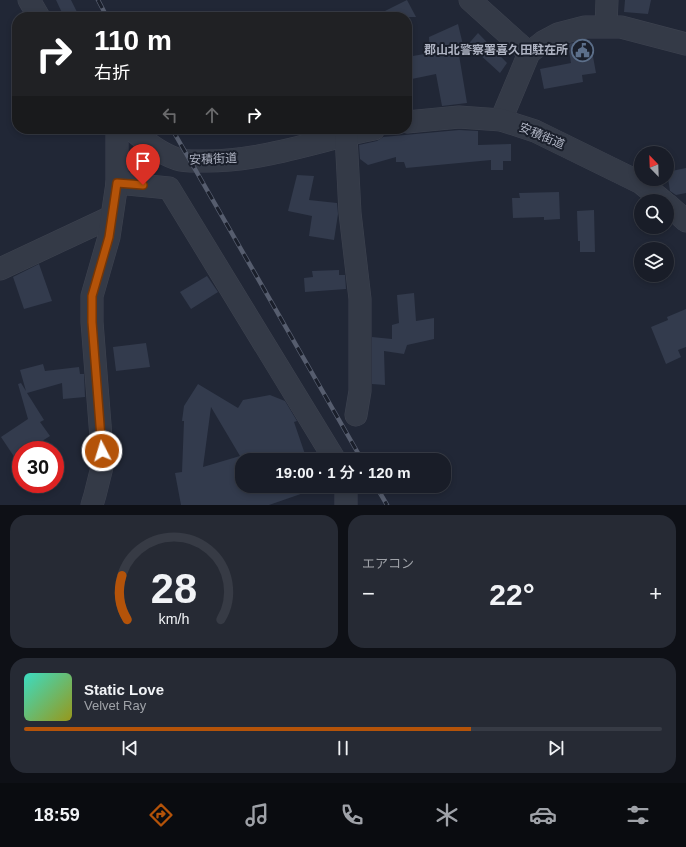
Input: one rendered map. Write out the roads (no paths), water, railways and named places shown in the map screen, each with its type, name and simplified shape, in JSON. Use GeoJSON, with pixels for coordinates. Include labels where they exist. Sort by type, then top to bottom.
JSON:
{"type":"FeatureCollection","features":[{"type":"Feature","properties":{"kind":"street"},"geometry":{"type":"LineString","coordinates":[[28,0],[36,12]]}},
{"type":"Feature","properties":{"kind":"street"},"geometry":{"type":"LineString","coordinates":[[470,0],[529,53]]}},
{"type":"Feature","properties":{"kind":"street"},"geometry":{"type":"LineString","coordinates":[[606,26],[607,0]]}},
{"type":"Feature","properties":{"kind":"street"},"geometry":{"type":"LineString","coordinates":[[501,120],[529,53],[542,42],[558,34],[585,27],[621,27],[686,44]]}},
{"type":"Feature","properties":{"kind":"street","name":"安積街道"},"geometry":{"type":"LineString","coordinates":[[412,122],[459,117],[501,120],[535,131],[640,183],[654,194]]}},
{"type":"Feature","properties":{"kind":"street"},"geometry":{"type":"LineString","coordinates":[[92,505],[103,464],[92,322],[92,296],[109,237],[117,183],[117,134]]}},
{"type":"Feature","properties":{"kind":"street","name":"安積街道"},"geometry":{"type":"LineString","coordinates":[[137,134],[163,154],[178,159],[191,161],[222,161],[266,155],[351,134]]}},
{"type":"Feature","properties":{"kind":"street"},"geometry":{"type":"LineString","coordinates":[[346,135],[350,213],[360,300],[360,391],[356,415]]}},
{"type":"Feature","properties":{"kind":"street"},"geometry":{"type":"LineString","coordinates":[[117,183],[169,188],[331,453]]}},
{"type":"Feature","properties":{"kind":"street"},"geometry":{"type":"LineString","coordinates":[[674,210],[686,220]]}},
{"type":"Feature","properties":{"kind":"street"},"geometry":{"type":"LineString","coordinates":[[0,269],[111,217]]}},
{"type":"Feature","properties":{"kind":"street"},"geometry":{"type":"LineString","coordinates":[[346,493],[346,505]]}},
{"type":"Feature","properties":{"kind":"railway"},"geometry":{"type":"LineString","coordinates":[[98,0],[104,12]]}},
{"type":"Feature","properties":{"kind":"railway"},"geometry":{"type":"LineString","coordinates":[[175,134],[358,453]]}},
{"type":"Feature","properties":{"kind":"railway"},"geometry":{"type":"LineString","coordinates":[[380,493],[387,505]]}},
{"type":"Feature","properties":{"kind":"place","name":"郡山北警察署喜久田駐在所"},"geometry":{"type":"Point","coordinates":[583,50]}}]}
